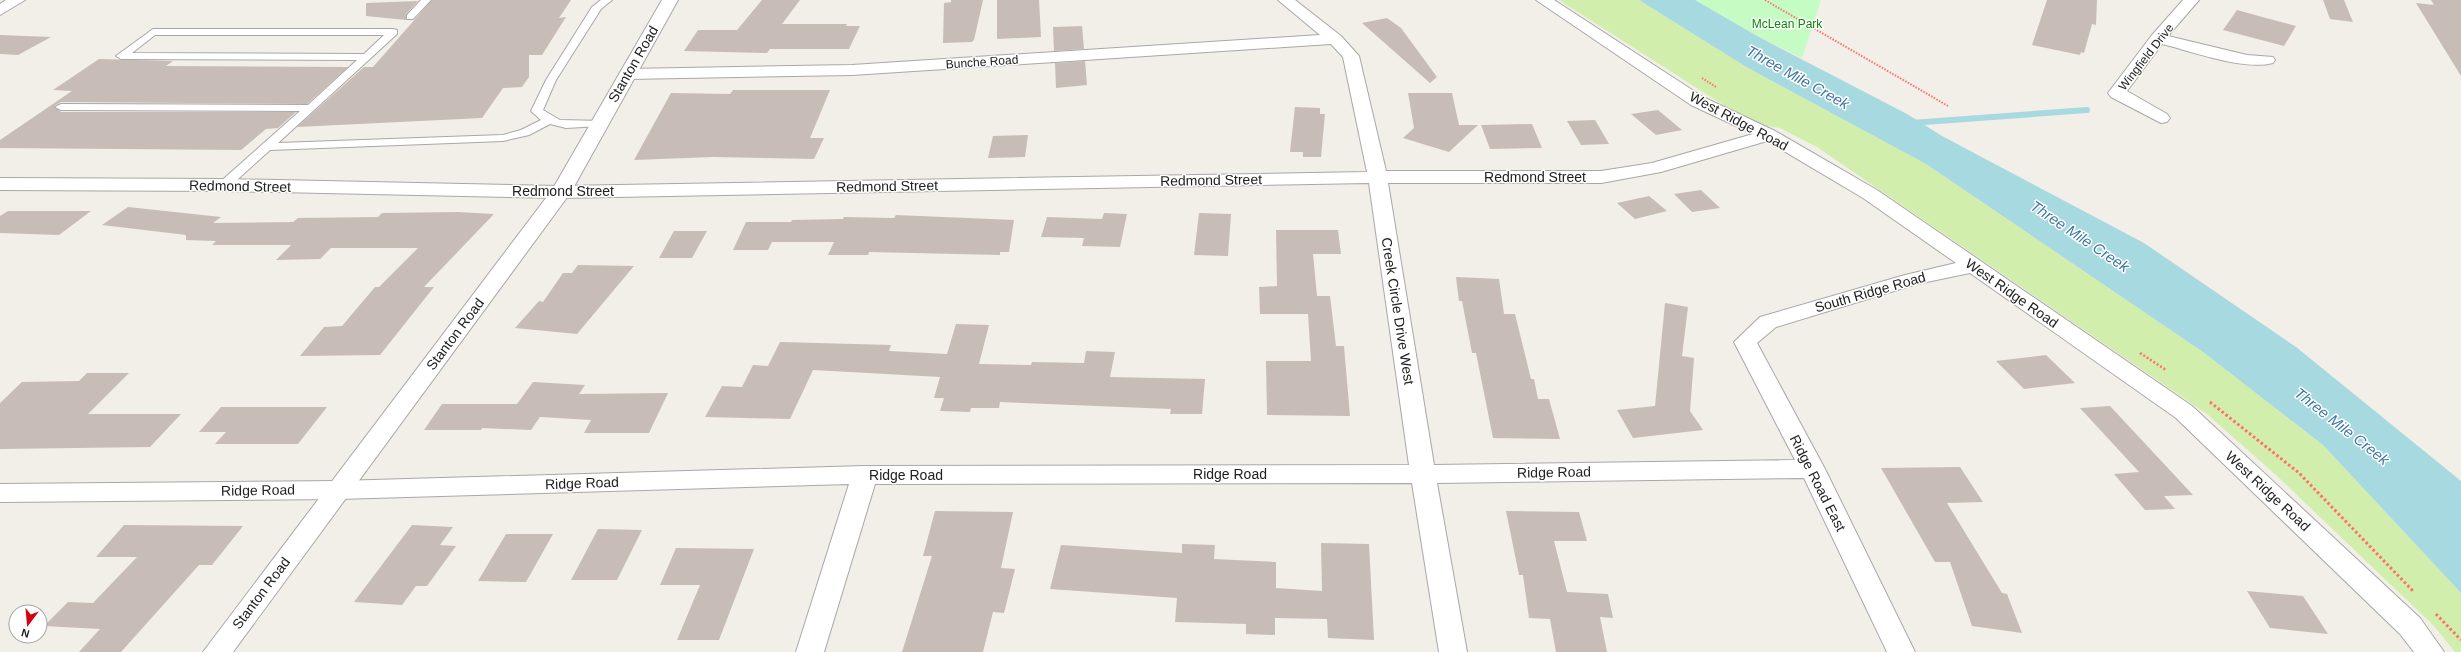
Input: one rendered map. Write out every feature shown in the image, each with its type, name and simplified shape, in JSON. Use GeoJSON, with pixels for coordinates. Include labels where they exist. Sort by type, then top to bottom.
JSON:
{"type":"FeatureCollection","features":[{"type":"Feature","properties":{"kind":"street"},"geometry":{"type":"LineString","coordinates":[[0,10],[17,0]]}},
{"type":"Feature","properties":{"kind":"street","name":"Stanton Road"},"geometry":{"type":"LineString","coordinates":[[217,652],[561,192],[670,0]]}},
{"type":"Feature","properties":{"kind":"street","name":"Creek Circle Drive West"},"geometry":{"type":"LineString","coordinates":[[1286,0],[1335,39],[1351,56],[1378,177],[1422,474],[1453,652]]}},
{"type":"Feature","properties":{"kind":"street","name":"West Ridge Road"},"geometry":{"type":"LineString","coordinates":[[1544,0],[1697,100],[1770,136],[1870,194],[2184,412],[2410,626],[2430,652]]}},
{"type":"Feature","properties":{"kind":"street","name":"Wingfield Drive"},"geometry":{"type":"LineString","coordinates":[[2161,118],[2117,93],[2158,38],[2191,0]]}},
{"type":"Feature","properties":{"kind":"street"},"geometry":{"type":"LineString","coordinates":[[2158,38],[2247,60],[2267,60]]}},
{"type":"Feature","properties":{"kind":"street","name":"Bunche Road"},"geometry":{"type":"LineString","coordinates":[[628,74],[852,70],[1335,39]]}},
{"type":"Feature","properties":{"kind":"street","name":"Redmond Street"},"geometry":{"type":"LineString","coordinates":[[0,184],[224,185],[561,192],[1378,177],[1601,177],[1654,168],[1770,136]]}},
{"type":"Feature","properties":{"kind":"street","name":"South Ridge Road"},"geometry":{"type":"LineString","coordinates":[[1768,322],[1912,279],[1973,266]]}},
{"type":"Feature","properties":{"kind":"street","name":"Ridge Road East"},"geometry":{"type":"LineString","coordinates":[[1768,322],[1745,342],[1812,469],[1901,652]]}},
{"type":"Feature","properties":{"kind":"street","name":"Ridge Road"},"geometry":{"type":"LineString","coordinates":[[0,493],[338,490],[865,475],[1422,474],[1812,469]]}},
{"type":"Feature","properties":{"kind":"street"},"geometry":{"type":"LineString","coordinates":[[810,652],[865,475]]}},
{"type":"Feature","properties":{"kind":"lane"},"geometry":{"type":"LineString","coordinates":[[224,185],[367,56],[426,0]]}},
{"type":"Feature","properties":{"kind":"lane"},"geometry":{"type":"LineString","coordinates":[[547,122],[537,111],[551,80],[597,7],[607,0]]}},
{"type":"Feature","properties":{"kind":"lane"},"geometry":{"type":"LineString","coordinates":[[367,56],[122,56],[153,32],[393,32]]}},
{"type":"Feature","properties":{"kind":"lane"},"geometry":{"type":"LineString","coordinates":[[61,107],[310,108]]}},
{"type":"Feature","properties":{"kind":"lane"},"geometry":{"type":"LineString","coordinates":[[267,147],[503,138],[526,133],[547,122],[565,124],[600,123]]}},
{"type":"Feature","properties":{"kind":"path"},"geometry":{"type":"LineString","coordinates":[[1765,0],[1948,106]]}},
{"type":"Feature","properties":{"kind":"green space"},"geometry":{"type":"Polygon","coordinates":[[[1559,0],[1639,0],[1748,68],[1926,164],[2203,352],[2323,445],[2461,593],[2461,652],[2455,652],[2434,626],[2276,475],[2207,414],[1817,147],[1780,128],[1753,124],[1559,0]]]}},
{"type":"Feature","properties":{"kind":"green space","name":"McLean Park"},"geometry":{"type":"Polygon","coordinates":[[[1695,0],[1821,0],[1802,58],[1759,37],[1695,0]]]}},
{"type":"Feature","properties":{"kind":"water","name":"Three Mile Creek"},"geometry":{"type":"Polygon","coordinates":[[[1639,0],[1695,0],[1759,37],[1907,114],[1942,136],[2144,243],[2296,347],[2461,481],[2461,593],[2323,445],[2203,352],[1926,164],[1748,68],[1639,0]]]}},
{"type":"Feature","properties":{"kind":"building"},"geometry":{"type":"Polygon","coordinates":[[[432,0],[571,0],[559,18],[566,17],[542,55],[529,55],[529,77],[522,87],[503,88],[482,118],[297,127],[364,67],[373,67],[432,0]]]}},
{"type":"Feature","properties":{"kind":"building"},"geometry":{"type":"Polygon","coordinates":[[[762,0],[800,0],[782,24],[847,24],[846,26],[860,26],[849,49],[770,49],[767,53],[684,51],[698,30],[737,30],[762,0]]]}},
{"type":"Feature","properties":{"kind":"building"},"geometry":{"type":"Polygon","coordinates":[[[951,0],[983,0],[974,40],[972,42],[943,43],[944,3],[951,2],[951,0]]]}},
{"type":"Feature","properties":{"kind":"building"},"geometry":{"type":"Polygon","coordinates":[[[997,0],[1039,0],[1041,37],[997,39],[997,0]]]}},
{"type":"Feature","properties":{"kind":"building"},"geometry":{"type":"Polygon","coordinates":[[[2047,0],[2097,0],[2096,25],[2092,24],[2084,53],[2081,52],[2080,55],[2032,45],[2047,0]]]}},
{"type":"Feature","properties":{"kind":"building"},"geometry":{"type":"Polygon","coordinates":[[[2323,0],[2344,0],[2353,22],[2330,19],[2323,0]]]}},
{"type":"Feature","properties":{"kind":"building"},"geometry":{"type":"Polygon","coordinates":[[[2431,0],[2461,0],[2461,76],[2416,3],[2434,5],[2431,0]]]}},
{"type":"Feature","properties":{"kind":"building"},"geometry":{"type":"Polygon","coordinates":[[[418,1],[406,14],[406,20],[366,16],[366,3],[418,1]]]}},
{"type":"Feature","properties":{"kind":"building"},"geometry":{"type":"Polygon","coordinates":[[[2237,10],[2296,26],[2284,46],[2223,30],[2237,10]]]}},
{"type":"Feature","properties":{"kind":"building"},"geometry":{"type":"Polygon","coordinates":[[[1387,18],[1401,28],[1437,77],[1430,83],[1362,23],[1387,18]]]}},
{"type":"Feature","properties":{"kind":"building"},"geometry":{"type":"Polygon","coordinates":[[[1082,26],[1084,49],[1054,51],[1053,27],[1082,26]]]}},
{"type":"Feature","properties":{"kind":"building"},"geometry":{"type":"Polygon","coordinates":[[[0,35],[51,37],[18,55],[0,54],[0,35]]]}},
{"type":"Feature","properties":{"kind":"building"},"geometry":{"type":"Polygon","coordinates":[[[99,59],[173,61],[166,66],[348,67],[307,104],[61,102],[54,106],[61,112],[296,112],[278,128],[266,129],[241,150],[0,148],[0,140],[72,91],[53,90],[99,59]]]}},
{"type":"Feature","properties":{"kind":"building"},"geometry":{"type":"Polygon","coordinates":[[[1085,61],[1087,85],[1056,88],[1055,63],[1085,61]]]}},
{"type":"Feature","properties":{"kind":"building"},"geometry":{"type":"Polygon","coordinates":[[[733,90],[830,90],[810,138],[824,138],[814,159],[713,157],[634,160],[671,93],[730,94],[733,90]]]}},
{"type":"Feature","properties":{"kind":"building"},"geometry":{"type":"Polygon","coordinates":[[[1408,93],[1452,93],[1459,125],[1478,125],[1449,152],[1403,138],[1414,128],[1408,93]]]}},
{"type":"Feature","properties":{"kind":"building"},"geometry":{"type":"Polygon","coordinates":[[[1295,107],[1320,108],[1320,114],[1325,114],[1321,157],[1303,157],[1303,152],[1290,152],[1295,107]]]}},
{"type":"Feature","properties":{"kind":"building"},"geometry":{"type":"Polygon","coordinates":[[[1658,110],[1682,130],[1656,135],[1631,114],[1658,110]]]}},
{"type":"Feature","properties":{"kind":"building"},"geometry":{"type":"Polygon","coordinates":[[[1595,120],[1609,144],[1581,145],[1567,121],[1595,120]]]}},
{"type":"Feature","properties":{"kind":"building"},"geometry":{"type":"Polygon","coordinates":[[[1532,124],[1542,148],[1490,149],[1481,125],[1532,124]]]}},
{"type":"Feature","properties":{"kind":"building"},"geometry":{"type":"Polygon","coordinates":[[[1028,135],[1025,157],[988,158],[993,136],[1028,135]]]}},
{"type":"Feature","properties":{"kind":"building"},"geometry":{"type":"Polygon","coordinates":[[[1701,190],[1720,208],[1692,212],[1674,194],[1701,190]]]}},
{"type":"Feature","properties":{"kind":"building"},"geometry":{"type":"Polygon","coordinates":[[[1649,196],[1667,211],[1635,219],[1617,203],[1649,196]]]}},
{"type":"Feature","properties":{"kind":"building"},"geometry":{"type":"Polygon","coordinates":[[[128,207],[221,217],[213,223],[293,222],[298,218],[378,217],[382,213],[457,212],[494,214],[424,287],[434,287],[380,355],[300,356],[324,327],[342,326],[375,287],[379,287],[418,248],[331,248],[320,259],[276,260],[291,245],[212,245],[216,241],[186,240],[186,235],[102,225],[128,207]]]}},
{"type":"Feature","properties":{"kind":"building"},"geometry":{"type":"Polygon","coordinates":[[[8,211],[91,211],[59,235],[0,233],[0,216],[8,211]]]}},
{"type":"Feature","properties":{"kind":"building"},"geometry":{"type":"Polygon","coordinates":[[[1104,213],[1127,214],[1120,247],[1082,246],[1084,238],[1041,237],[1047,217],[1102,219],[1104,213]]]}},
{"type":"Feature","properties":{"kind":"building"},"geometry":{"type":"Polygon","coordinates":[[[1199,213],[1231,214],[1228,256],[1194,255],[1199,213]]]}},
{"type":"Feature","properties":{"kind":"building"},"geometry":{"type":"Polygon","coordinates":[[[896,215],[1014,220],[1009,252],[1000,252],[1000,255],[869,252],[868,255],[828,255],[834,242],[772,242],[768,250],[733,250],[746,222],[791,222],[792,220],[843,219],[844,217],[894,218],[896,215]]]}},
{"type":"Feature","properties":{"kind":"building"},"geometry":{"type":"Polygon","coordinates":[[[1276,230],[1338,230],[1341,254],[1313,254],[1317,296],[1330,296],[1336,346],[1344,346],[1350,416],[1267,415],[1266,361],[1311,361],[1308,314],[1260,314],[1259,287],[1277,286],[1276,230]]]}},
{"type":"Feature","properties":{"kind":"building"},"geometry":{"type":"Polygon","coordinates":[[[674,231],[707,231],[692,258],[659,258],[674,231]]]}},
{"type":"Feature","properties":{"kind":"building"},"geometry":{"type":"Polygon","coordinates":[[[578,265],[634,266],[577,334],[515,328],[539,301],[543,302],[563,273],[572,273],[578,265]]]}},
{"type":"Feature","properties":{"kind":"building"},"geometry":{"type":"Polygon","coordinates":[[[1456,277],[1499,279],[1504,314],[1515,314],[1531,379],[1534,379],[1538,399],[1549,399],[1560,439],[1493,438],[1476,353],[1472,353],[1462,301],[1459,301],[1456,277]]]}},
{"type":"Feature","properties":{"kind":"building"},"geometry":{"type":"Polygon","coordinates":[[[1665,303],[1688,307],[1682,356],[1694,358],[1690,411],[1703,430],[1633,438],[1617,410],[1655,406],[1665,303]]]}},
{"type":"Feature","properties":{"kind":"building"},"geometry":{"type":"Polygon","coordinates":[[[956,324],[989,325],[979,364],[1031,365],[1032,362],[1084,363],[1086,351],[1115,352],[1110,377],[1205,379],[1202,414],[1170,414],[1171,409],[1000,402],[999,408],[971,408],[970,412],[940,411],[944,398],[934,398],[940,377],[813,370],[790,419],[705,417],[722,386],[742,387],[753,365],[768,366],[780,342],[891,345],[889,351],[947,354],[956,324]]]}},
{"type":"Feature","properties":{"kind":"building"},"geometry":{"type":"Polygon","coordinates":[[[2046,355],[2075,383],[2024,389],[1996,361],[2046,355]]]}},
{"type":"Feature","properties":{"kind":"building"},"geometry":{"type":"Polygon","coordinates":[[[87,373],[129,373],[88,414],[181,414],[150,447],[0,449],[0,403],[22,382],[79,381],[87,373]]]}},
{"type":"Feature","properties":{"kind":"building"},"geometry":{"type":"Polygon","coordinates":[[[533,382],[585,385],[579,394],[668,393],[649,433],[584,433],[591,420],[540,417],[531,430],[482,428],[481,430],[424,430],[442,404],[517,404],[533,382]]]}},
{"type":"Feature","properties":{"kind":"building"},"geometry":{"type":"Polygon","coordinates":[[[2110,406],[2193,495],[2164,496],[2175,509],[2145,510],[2114,474],[2139,472],[2080,408],[2110,406]]]}},
{"type":"Feature","properties":{"kind":"building"},"geometry":{"type":"Polygon","coordinates":[[[221,407],[327,407],[298,444],[215,444],[226,432],[199,432],[221,407]]]}},
{"type":"Feature","properties":{"kind":"building"},"geometry":{"type":"Polygon","coordinates":[[[1960,467],[1983,502],[1947,503],[2002,593],[2007,594],[2022,633],[1972,626],[1950,562],[1935,562],[1881,468],[1960,467]]]}},
{"type":"Feature","properties":{"kind":"building"},"geometry":{"type":"Polygon","coordinates":[[[935,511],[1013,512],[1001,568],[1015,569],[1004,613],[993,612],[983,652],[902,652],[932,556],[923,556],[935,511]]]}},
{"type":"Feature","properties":{"kind":"building"},"geometry":{"type":"Polygon","coordinates":[[[1506,511],[1579,512],[1587,541],[1554,541],[1567,592],[1608,594],[1613,618],[1600,617],[1607,652],[1556,652],[1550,619],[1529,618],[1523,575],[1519,575],[1506,511]]]}},
{"type":"Feature","properties":{"kind":"building"},"geometry":{"type":"Polygon","coordinates":[[[124,525],[243,526],[212,565],[199,565],[121,652],[79,652],[100,629],[48,626],[48,622],[68,602],[93,603],[137,557],[96,557],[124,525]]]}},
{"type":"Feature","properties":{"kind":"building"},"geometry":{"type":"Polygon","coordinates":[[[412,525],[453,527],[440,545],[456,546],[427,586],[416,586],[402,605],[354,602],[412,525]]]}},
{"type":"Feature","properties":{"kind":"building"},"geometry":{"type":"Polygon","coordinates":[[[598,529],[642,530],[617,580],[571,580],[598,529]]]}},
{"type":"Feature","properties":{"kind":"building"},"geometry":{"type":"Polygon","coordinates":[[[506,534],[553,534],[526,582],[478,581],[506,534]]]}},
{"type":"Feature","properties":{"kind":"building"},"geometry":{"type":"Polygon","coordinates":[[[1321,543],[1369,544],[1374,640],[1328,638],[1327,619],[1275,618],[1275,635],[1246,634],[1246,624],[1175,622],[1177,598],[1050,589],[1061,545],[1182,553],[1182,544],[1215,545],[1214,559],[1276,562],[1276,588],[1322,591],[1321,543]]]}},
{"type":"Feature","properties":{"kind":"building"},"geometry":{"type":"Polygon","coordinates":[[[676,548],[754,549],[719,640],[677,640],[700,585],[660,585],[676,548]]]}},
{"type":"Feature","properties":{"kind":"building"},"geometry":{"type":"Polygon","coordinates":[[[2247,591],[2303,596],[2328,634],[2270,628],[2247,591]]]}},
{"type":"Feature","properties":{"kind":"waterway"},"geometry":{"type":"LineString","coordinates":[[1911,123],[2087,110]]}}]}
